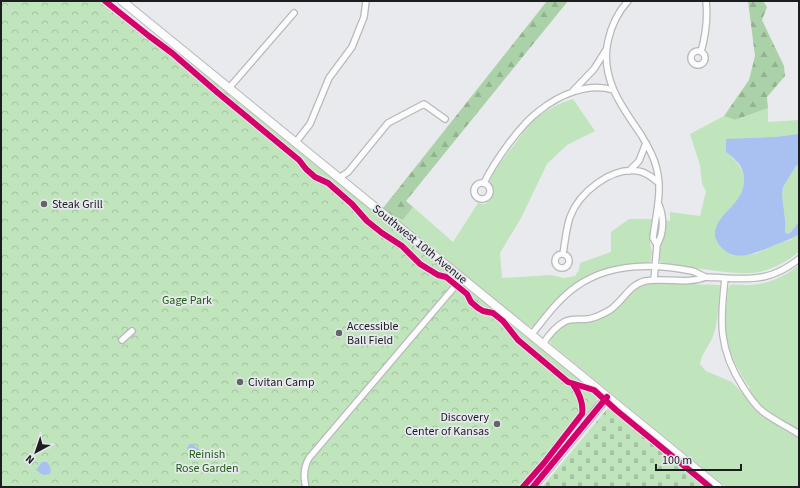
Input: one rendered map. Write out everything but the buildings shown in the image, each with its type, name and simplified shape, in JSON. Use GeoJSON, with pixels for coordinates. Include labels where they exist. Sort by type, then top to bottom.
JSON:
{"type":"FeatureCollection","features":[{"type":"Feature","properties":{"kind":"main road","name":"Southwest 10th Avenue"},"geometry":{"type":"LineString","coordinates":[[122,1],[718,487]]}},
{"type":"Feature","properties":{"kind":"main road"},"geometry":{"type":"LineString","coordinates":[[533,487],[607,397]]}},
{"type":"Feature","properties":{"kind":"street"},"geometry":{"type":"LineString","coordinates":[[296,142],[310,124],[329,78],[352,47],[364,17],[366,1]]}},
{"type":"Feature","properties":{"kind":"street"},"geometry":{"type":"LineString","coordinates":[[572,93],[594,69],[606,50],[614,24],[619,13],[628,1]]}},
{"type":"Feature","properties":{"kind":"street"},"geometry":{"type":"LineString","coordinates":[[701,52],[707,29],[708,16],[706,1]]}},
{"type":"Feature","properties":{"kind":"street"},"geometry":{"type":"LineString","coordinates":[[229,88],[294,13]]}},
{"type":"Feature","properties":{"kind":"street"},"geometry":{"type":"LineString","coordinates":[[606,50],[609,78],[613,90],[618,101],[646,143],[656,165],[659,183],[659,204],[662,214],[662,226],[660,239],[657,245],[654,280]]}},
{"type":"Feature","properties":{"kind":"street"},"geometry":{"type":"LineString","coordinates":[[484,184],[491,168],[532,117],[546,105],[572,93],[589,88],[598,87],[613,90]]}},
{"type":"Feature","properties":{"kind":"street"},"geometry":{"type":"LineString","coordinates":[[339,178],[348,172],[388,123],[424,104],[444,119]]}},
{"type":"Feature","properties":{"kind":"street"},"geometry":{"type":"LineString","coordinates":[[629,171],[639,161],[646,143]]}},
{"type":"Feature","properties":{"kind":"street"},"geometry":{"type":"LineString","coordinates":[[563,254],[570,218],[579,200],[586,192],[600,182],[629,171],[638,171],[659,183]]}},
{"type":"Feature","properties":{"kind":"street"},"geometry":{"type":"LineString","coordinates":[[531,335],[561,299],[586,280],[607,272],[628,267],[655,267],[693,271],[706,277],[751,279],[763,277],[784,269],[799,259]]}},
{"type":"Feature","properties":{"kind":"street"},"geometry":{"type":"LineString","coordinates":[[543,344],[552,332],[564,322],[600,316],[613,307],[628,291],[644,282],[654,280],[696,281],[706,277]]}},
{"type":"Feature","properties":{"kind":"street"},"geometry":{"type":"LineString","coordinates":[[306,487],[304,475],[309,458],[462,278]]}},
{"type":"Feature","properties":{"kind":"street"},"geometry":{"type":"LineString","coordinates":[[725,278],[722,308],[722,337],[734,373],[746,392],[762,411],[799,434]]}},
{"type":"Feature","properties":{"kind":"street"},"geometry":{"type":"LineString","coordinates":[[122,340],[132,331]]}},
{"type":"Feature","properties":{"kind":"green space","name":"Gage Park"},"geometry":{"type":"Polygon","coordinates":[[[1,1],[110,1],[160,42],[184,58],[594,390],[597,399],[596,404],[529,487],[1,487],[1,1]]]}},
{"type":"Feature","properties":{"kind":"green space"},"geometry":{"type":"Polygon","coordinates":[[[547,1],[568,1],[406,201],[413,207],[403,220],[392,216],[383,208],[547,1]]]}},
{"type":"Feature","properties":{"kind":"green space"},"geometry":{"type":"Polygon","coordinates":[[[748,1],[763,1],[767,7],[762,20],[784,66],[785,76],[767,97],[768,108],[735,120],[724,116],[749,80],[755,56],[748,1]]]}},
{"type":"Feature","properties":{"kind":"green space"},"geometry":{"type":"Polygon","coordinates":[[[573,99],[595,131],[567,145],[547,164],[521,218],[500,253],[502,278],[551,275],[564,278],[575,276],[579,270],[580,263],[611,252],[611,232],[629,219],[652,219],[650,243],[652,253],[651,261],[647,263],[613,267],[583,279],[573,285],[560,297],[535,326],[531,327],[519,321],[392,216],[403,220],[413,207],[453,242],[478,203],[485,204],[492,197],[493,194],[490,182],[491,178],[500,163],[527,128],[537,117],[557,105],[573,99]]]}},
{"type":"Feature","properties":{"kind":"green space"},"geometry":{"type":"Polygon","coordinates":[[[768,108],[768,122],[799,120],[799,134],[774,137],[726,152],[741,168],[744,186],[737,201],[719,222],[735,255],[755,254],[779,243],[790,240],[799,234],[799,252],[774,267],[752,273],[682,268],[662,263],[659,260],[664,220],[670,221],[670,212],[700,216],[706,191],[702,184],[700,165],[690,134],[724,116],[735,120],[768,108]]]}},
{"type":"Feature","properties":{"kind":"green space"},"geometry":{"type":"Polygon","coordinates":[[[799,164],[799,222],[790,233],[787,234],[785,232],[782,194],[783,187],[796,166],[799,164]]]}},
{"type":"Feature","properties":{"kind":"green space"},"geometry":{"type":"Polygon","coordinates":[[[799,265],[799,487],[726,487],[551,344],[550,340],[560,327],[569,323],[599,319],[614,309],[631,293],[646,285],[656,283],[720,285],[715,330],[702,356],[700,364],[706,371],[732,382],[743,394],[750,388],[734,361],[729,347],[725,327],[728,288],[730,285],[749,285],[770,281],[788,273],[799,265]]]}},
{"type":"Feature","properties":{"kind":"green space"},"geometry":{"type":"Polygon","coordinates":[[[608,408],[706,487],[542,487],[608,408]]]}},
{"type":"Feature","properties":{"kind":"water"},"geometry":{"type":"Polygon","coordinates":[[[799,134],[799,164],[796,166],[783,187],[782,194],[785,232],[787,234],[790,233],[799,222],[799,234],[788,240],[749,255],[742,256],[728,253],[718,244],[716,240],[716,228],[719,221],[740,196],[743,188],[744,174],[736,160],[726,152],[726,139],[774,137],[799,134]]]}},
{"type":"Feature","properties":{"kind":"water"},"geometry":{"type":"Polygon","coordinates":[[[189,444],[192,444],[203,452],[202,457],[198,458],[187,449],[189,444]]]}},
{"type":"Feature","properties":{"kind":"water"},"geometry":{"type":"Polygon","coordinates":[[[42,462],[47,462],[49,465],[51,469],[50,474],[43,475],[36,470],[42,462]]]}},
{"type":"Feature","properties":{"kind":"cycle path"},"geometry":{"type":"LineString","coordinates":[[105,1],[172,53],[299,160],[315,177],[328,183],[352,204],[367,221],[402,246],[420,264],[438,275],[446,277],[467,294],[471,302],[478,308],[483,311],[493,313],[503,321],[518,340],[568,382],[594,390],[616,410],[710,487]]}},
{"type":"Feature","properties":{"kind":"cycle path"},"geometry":{"type":"LineString","coordinates":[[523,487],[544,463],[582,414],[580,398],[573,384]]}},
{"type":"Feature","properties":{"kind":"cycle path"},"geometry":{"type":"LineString","coordinates":[[533,487],[607,397]]}},
{"type":"Feature","properties":{"kind":"place","name":"Steak Grill"},"geometry":{"type":"Point","coordinates":[44,204]}},
{"type":"Feature","properties":{"kind":"place","name":"Accessible Ball Field"},"geometry":{"type":"Point","coordinates":[339,333]}},
{"type":"Feature","properties":{"kind":"place","name":"Civitan Camp"},"geometry":{"type":"Point","coordinates":[240,382]}},
{"type":"Feature","properties":{"kind":"place","name":"Discovery Center of Kansas"},"geometry":{"type":"Point","coordinates":[497,424]}},
{"type":"Feature","properties":{"kind":"park label","name":"Reinish Rose Garden"},"geometry":{"type":"Point","coordinates":[207,461]}}]}
